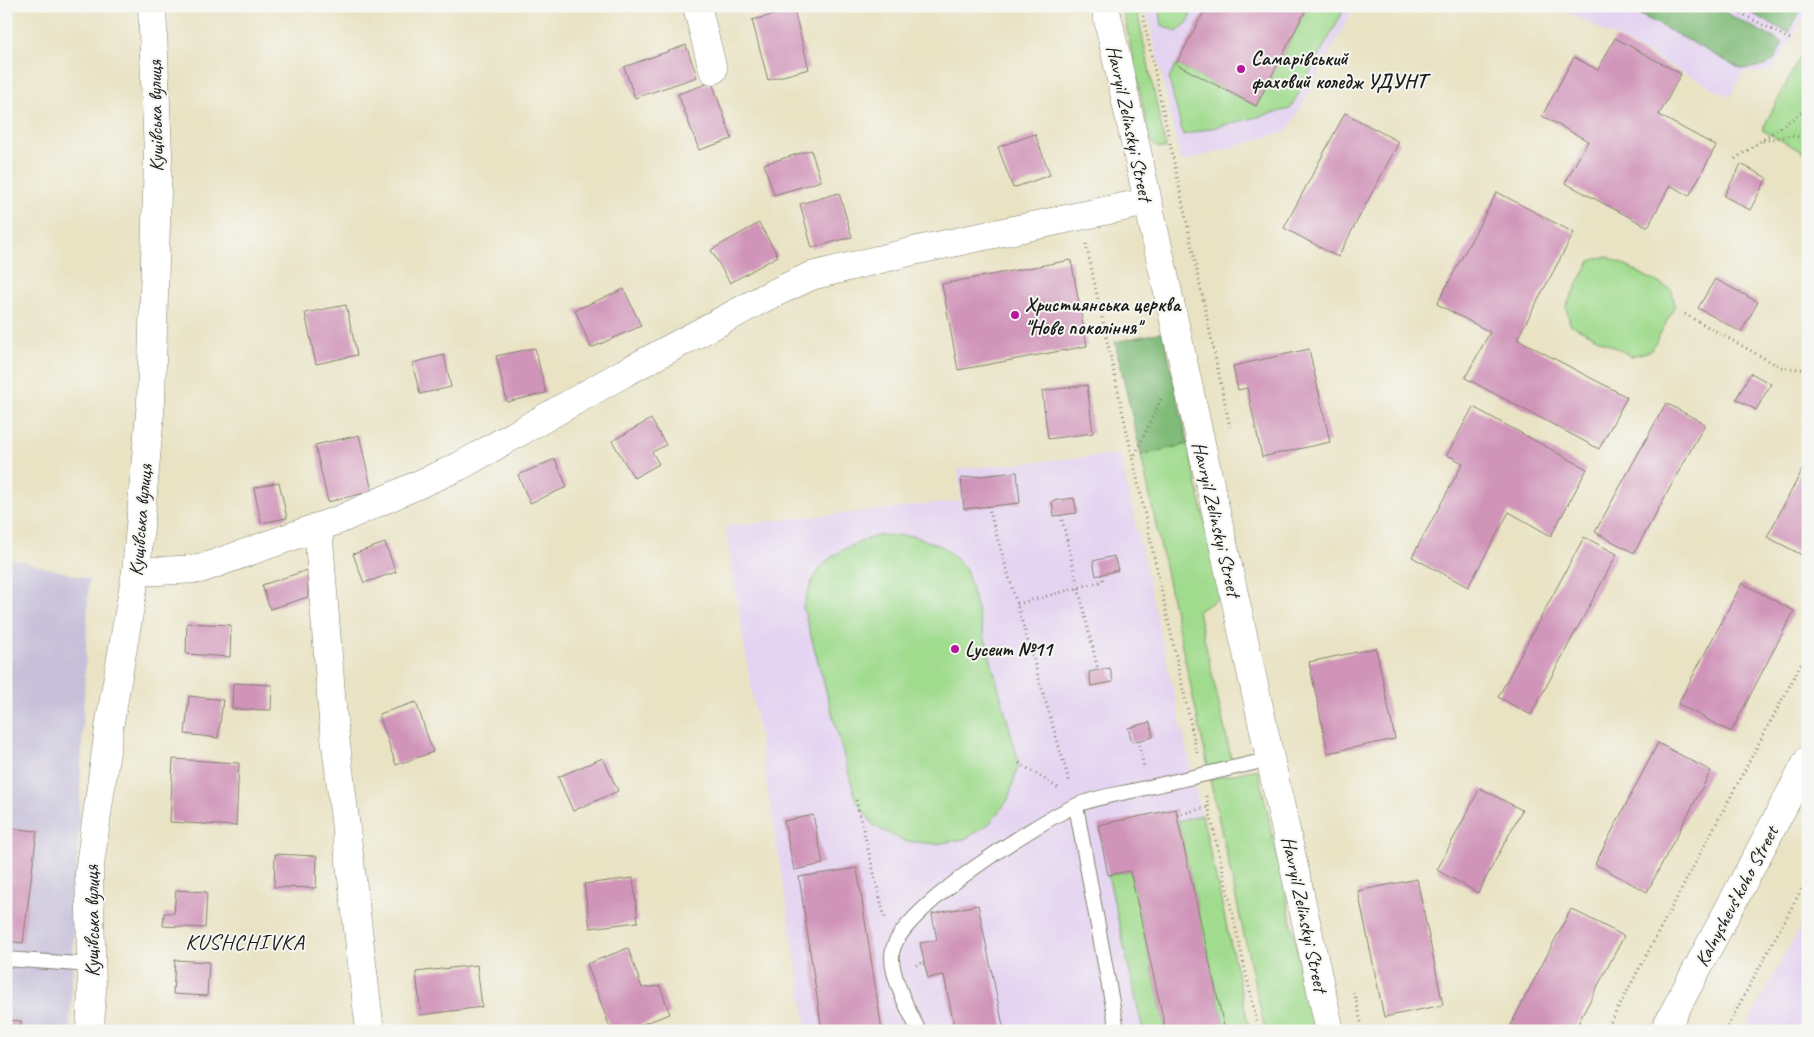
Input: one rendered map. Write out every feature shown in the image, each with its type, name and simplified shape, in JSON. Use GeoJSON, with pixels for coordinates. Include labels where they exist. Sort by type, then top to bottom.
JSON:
{"type":"FeatureCollection","features":[{"type":"Feature","properties":{"kind":"street","name":"Кущівська вулиця"},"geometry":{"type":"LineString","coordinates":[[90,1031],[92,965],[89,872],[110,722],[136,572],[151,401],[157,183],[152,6]]}},
{"type":"Feature","properties":{"kind":"street"},"geometry":{"type":"LineString","coordinates":[[697,6],[713,70]]}},
{"type":"Feature","properties":{"kind":"street","name":"Havryil Zelinskyi Street"},"geometry":{"type":"LineString","coordinates":[[1105,6],[1330,1031]]}},
{"type":"Feature","properties":{"kind":"street"},"geometry":{"type":"LineString","coordinates":[[136,572],[200,570],[318,528],[460,466],[624,373],[768,296],[811,276],[918,250],[1147,202]]}},
{"type":"Feature","properties":{"kind":"street"},"geometry":{"type":"LineString","coordinates":[[318,528],[333,719],[370,1031]]}},
{"type":"Feature","properties":{"kind":"street","name":"Kalnyshevsʹkoho Street"},"geometry":{"type":"LineString","coordinates":[[1664,1031],[1808,760]]}},
{"type":"Feature","properties":{"kind":"lane"},"geometry":{"type":"LineString","coordinates":[[919,1031],[903,1003],[895,974],[892,950],[904,928],[943,891],[1014,841],[1076,806],[1271,759]]}},
{"type":"Feature","properties":{"kind":"lane"},"geometry":{"type":"LineString","coordinates":[[1076,806],[1116,1024],[1115,1031]]}},
{"type":"Feature","properties":{"kind":"lane"},"geometry":{"type":"LineString","coordinates":[[6,959],[92,965]]}},
{"type":"Feature","properties":{"kind":"path"},"geometry":{"type":"LineString","coordinates":[[1727,6],[1792,40]]}},
{"type":"Feature","properties":{"kind":"path"},"geometry":{"type":"LineString","coordinates":[[1735,159],[1808,108]]}},
{"type":"Feature","properties":{"kind":"path"},"geometry":{"type":"LineString","coordinates":[[1760,141],[1791,135],[1808,139]]}},
{"type":"Feature","properties":{"kind":"path"},"geometry":{"type":"LineString","coordinates":[[1080,216],[1259,1031]]}},
{"type":"Feature","properties":{"kind":"path"},"geometry":{"type":"LineString","coordinates":[[1685,314],[1780,366],[1808,370]]}},
{"type":"Feature","properties":{"kind":"path"},"geometry":{"type":"LineString","coordinates":[[988,506],[1076,806]]}},
{"type":"Feature","properties":{"kind":"path"},"geometry":{"type":"LineString","coordinates":[[1061,515],[1098,670]]}},
{"type":"Feature","properties":{"kind":"path"},"geometry":{"type":"LineString","coordinates":[[1017,604],[1103,581],[1101,574]]}},
{"type":"Feature","properties":{"kind":"path"},"geometry":{"type":"LineString","coordinates":[[1606,1031],[1808,651]]}},
{"type":"Feature","properties":{"kind":"path"},"geometry":{"type":"LineString","coordinates":[[1138,740],[1146,773]]}},
{"type":"Feature","properties":{"kind":"path"},"geometry":{"type":"LineString","coordinates":[[856,800],[892,950]]}},
{"type":"Feature","properties":{"kind":"path"},"geometry":{"type":"LineString","coordinates":[[1177,815],[1209,807]]}},
{"type":"Feature","properties":{"kind":"path"},"geometry":{"type":"LineString","coordinates":[[1725,1031],[1808,878]]}},
{"type":"Feature","properties":{"kind":"shaded area","name":"Самарівський фаховий коледж УДУНТ"},"geometry":{"type":"Polygon","coordinates":[[[1146,6],[1355,6],[1288,131],[1181,162],[1146,6]]]}},
{"type":"Feature","properties":{"kind":"shaded area"},"geometry":{"type":"Polygon","coordinates":[[[1556,6],[1807,6],[1806,14],[1781,58],[1769,72],[1743,73],[1730,97],[1556,6]]]}},
{"type":"Feature","properties":{"kind":"shaded area","name":"Lyceum №11"},"geometry":{"type":"Polygon","coordinates":[[[1120,454],[1250,1031],[807,1031],[725,526],[961,501],[958,469],[1120,454]]]}},
{"type":"Feature","properties":{"kind":"shaded area"},"geometry":{"type":"Polygon","coordinates":[[[6,557],[89,579],[70,1031],[6,1031],[6,557]]]}},
{"type":"Feature","properties":{"kind":"shaded area"},"geometry":{"type":"Polygon","coordinates":[[[1808,912],[1808,1031],[1744,1031],[1808,912]]]}},
{"type":"Feature","properties":{"kind":"green space"},"geometry":{"type":"Polygon","coordinates":[[[1122,6],[1136,6],[1166,149],[1156,147],[1150,141],[1122,6]]]}},
{"type":"Feature","properties":{"kind":"green space"},"geometry":{"type":"Polygon","coordinates":[[[1159,6],[1192,6],[1189,21],[1177,32],[1162,25],[1159,6]]]}},
{"type":"Feature","properties":{"kind":"green space"},"geometry":{"type":"Polygon","coordinates":[[[1308,6],[1346,6],[1290,109],[1183,135],[1169,79],[1176,64],[1256,106],[1308,6]]]}},
{"type":"Feature","properties":{"kind":"green space"},"geometry":{"type":"Polygon","coordinates":[[[1624,6],[1713,6],[1783,43],[1774,60],[1765,66],[1741,69],[1624,6]]]}},
{"type":"Feature","properties":{"kind":"green space"},"geometry":{"type":"Polygon","coordinates":[[[1738,6],[1801,6],[1801,10],[1789,33],[1738,6]]]}},
{"type":"Feature","properties":{"kind":"green space"},"geometry":{"type":"Polygon","coordinates":[[[1808,42],[1808,155],[1762,130],[1808,42]]]}},
{"type":"Feature","properties":{"kind":"green space"},"geometry":{"type":"Polygon","coordinates":[[[1607,256],[1672,290],[1675,306],[1651,351],[1631,356],[1570,324],[1566,306],[1590,261],[1607,256]]]}},
{"type":"Feature","properties":{"kind":"green space"},"geometry":{"type":"Polygon","coordinates":[[[1163,332],[1188,444],[1141,455],[1115,342],[1163,332]]]}},
{"type":"Feature","properties":{"kind":"green space"},"geometry":{"type":"Polygon","coordinates":[[[1188,444],[1221,597],[1198,611],[1232,762],[1208,767],[1141,455],[1188,444]]]}},
{"type":"Feature","properties":{"kind":"green space"},"geometry":{"type":"Polygon","coordinates":[[[879,535],[914,536],[944,547],[966,569],[1019,763],[1008,800],[989,824],[965,839],[937,844],[904,841],[874,826],[856,800],[803,607],[814,578],[829,559],[850,546],[879,535]]]}},
{"type":"Feature","properties":{"kind":"green space"},"geometry":{"type":"Polygon","coordinates":[[[1258,769],[1315,1031],[1265,1031],[1210,779],[1258,769]]]}},
{"type":"Feature","properties":{"kind":"green space"},"geometry":{"type":"Polygon","coordinates":[[[1202,815],[1250,1031],[1225,1031],[1178,821],[1202,815]]]}},
{"type":"Feature","properties":{"kind":"green space"},"geometry":{"type":"Polygon","coordinates":[[[1130,871],[1166,1031],[1143,1031],[1108,875],[1130,871]]]}},
{"type":"Feature","properties":{"kind":"building"},"geometry":{"type":"Polygon","coordinates":[[[1207,6],[1308,6],[1256,106],[1176,64],[1207,6]]]}},
{"type":"Feature","properties":{"kind":"building"},"geometry":{"type":"Polygon","coordinates":[[[794,10],[809,69],[768,80],[752,20],[794,10]]]}},
{"type":"Feature","properties":{"kind":"building"},"geometry":{"type":"Polygon","coordinates":[[[1615,38],[1681,74],[1659,115],[1716,146],[1689,196],[1670,185],[1648,227],[1565,183],[1588,141],[1542,116],[1574,57],[1598,70],[1615,38]]]}},
{"type":"Feature","properties":{"kind":"building"},"geometry":{"type":"Polygon","coordinates":[[[686,45],[697,77],[635,98],[624,67],[686,45]]]}},
{"type":"Feature","properties":{"kind":"building"},"geometry":{"type":"Polygon","coordinates":[[[712,82],[732,139],[699,150],[678,94],[712,82]]]}},
{"type":"Feature","properties":{"kind":"building"},"geometry":{"type":"Polygon","coordinates":[[[1345,113],[1399,142],[1338,257],[1284,228],[1345,113]]]}},
{"type":"Feature","properties":{"kind":"building"},"geometry":{"type":"Polygon","coordinates":[[[1035,134],[1050,175],[1013,188],[998,147],[1035,134]]]}},
{"type":"Feature","properties":{"kind":"building"},"geometry":{"type":"Polygon","coordinates":[[[811,150],[821,181],[774,195],[764,164],[811,150]]]}},
{"type":"Feature","properties":{"kind":"building"},"geometry":{"type":"Polygon","coordinates":[[[1741,164],[1767,178],[1750,210],[1724,196],[1741,164]]]}},
{"type":"Feature","properties":{"kind":"building"},"geometry":{"type":"Polygon","coordinates":[[[1497,192],[1574,233],[1517,339],[1627,397],[1599,449],[1465,378],[1490,332],[1437,304],[1497,192]]]}},
{"type":"Feature","properties":{"kind":"building"},"geometry":{"type":"Polygon","coordinates":[[[839,193],[852,237],[812,248],[800,204],[839,193]]]}},
{"type":"Feature","properties":{"kind":"building"},"geometry":{"type":"Polygon","coordinates":[[[759,223],[778,256],[730,283],[711,250],[759,223]]]}},
{"type":"Feature","properties":{"kind":"building","name":"Християнська церква \"Нове покоління\""},"geometry":{"type":"Polygon","coordinates":[[[1071,260],[1087,346],[958,370],[942,284],[1071,260]]]}},
{"type":"Feature","properties":{"kind":"building"},"geometry":{"type":"Polygon","coordinates":[[[1715,279],[1758,302],[1741,332],[1698,308],[1715,279]]]}},
{"type":"Feature","properties":{"kind":"building"},"geometry":{"type":"Polygon","coordinates":[[[624,289],[641,326],[591,348],[575,310],[624,289]]]}},
{"type":"Feature","properties":{"kind":"building"},"geometry":{"type":"Polygon","coordinates":[[[346,305],[357,355],[316,364],[305,313],[346,305]]]}},
{"type":"Feature","properties":{"kind":"building"},"geometry":{"type":"Polygon","coordinates":[[[535,348],[546,393],[507,402],[496,356],[535,348]]]}},
{"type":"Feature","properties":{"kind":"building"},"geometry":{"type":"Polygon","coordinates":[[[1309,349],[1330,442],[1262,457],[1247,388],[1238,390],[1233,366],[1309,349]]]}},
{"type":"Feature","properties":{"kind":"building"},"geometry":{"type":"Polygon","coordinates":[[[444,355],[451,387],[420,394],[412,363],[444,355]]]}},
{"type":"Feature","properties":{"kind":"building"},"geometry":{"type":"Polygon","coordinates":[[[1751,373],[1771,384],[1756,410],[1736,399],[1751,373]]]}},
{"type":"Feature","properties":{"kind":"building"},"geometry":{"type":"Polygon","coordinates":[[[1087,385],[1093,433],[1048,439],[1042,391],[1087,385]]]}},
{"type":"Feature","properties":{"kind":"building"},"geometry":{"type":"Polygon","coordinates":[[[1666,403],[1705,424],[1634,553],[1595,532],[1666,403]]]}},
{"type":"Feature","properties":{"kind":"building"},"geometry":{"type":"Polygon","coordinates":[[[1473,407],[1587,469],[1551,536],[1509,512],[1468,587],[1412,557],[1463,463],[1447,455],[1473,407]]]}},
{"type":"Feature","properties":{"kind":"building"},"geometry":{"type":"Polygon","coordinates":[[[651,419],[666,445],[652,452],[659,464],[634,478],[612,441],[651,419]]]}},
{"type":"Feature","properties":{"kind":"building"},"geometry":{"type":"Polygon","coordinates":[[[359,435],[372,491],[328,502],[315,445],[359,435]]]}},
{"type":"Feature","properties":{"kind":"building"},"geometry":{"type":"Polygon","coordinates":[[[555,459],[567,487],[530,503],[518,475],[555,459]]]}},
{"type":"Feature","properties":{"kind":"building"},"geometry":{"type":"Polygon","coordinates":[[[1808,459],[1808,558],[1767,537],[1808,459]]]}},
{"type":"Feature","properties":{"kind":"building"},"geometry":{"type":"Polygon","coordinates":[[[1017,472],[1020,503],[964,509],[961,478],[1017,472]]]}},
{"type":"Feature","properties":{"kind":"building"},"geometry":{"type":"Polygon","coordinates":[[[279,482],[287,518],[261,523],[254,488],[279,482]]]}},
{"type":"Feature","properties":{"kind":"building"},"geometry":{"type":"Polygon","coordinates":[[[1074,498],[1077,513],[1054,516],[1052,501],[1074,498]]]}},
{"type":"Feature","properties":{"kind":"building"},"geometry":{"type":"Polygon","coordinates":[[[1584,537],[1617,554],[1531,715],[1498,697],[1584,537]]]}},
{"type":"Feature","properties":{"kind":"building"},"geometry":{"type":"Polygon","coordinates":[[[385,543],[396,572],[364,583],[353,554],[385,543]]]}},
{"type":"Feature","properties":{"kind":"building"},"geometry":{"type":"Polygon","coordinates":[[[1114,556],[1118,570],[1096,576],[1093,561],[1114,556]]]}},
{"type":"Feature","properties":{"kind":"building"},"geometry":{"type":"Polygon","coordinates":[[[308,570],[308,597],[270,609],[262,585],[308,570]]]}},
{"type":"Feature","properties":{"kind":"building"},"geometry":{"type":"Polygon","coordinates":[[[1742,583],[1794,611],[1731,732],[1678,704],[1742,583]]]}},
{"type":"Feature","properties":{"kind":"building"},"geometry":{"type":"Polygon","coordinates":[[[187,623],[231,625],[230,657],[186,654],[187,623]]]}},
{"type":"Feature","properties":{"kind":"building"},"geometry":{"type":"Polygon","coordinates":[[[1376,648],[1395,739],[1328,753],[1309,662],[1376,648]]]}},
{"type":"Feature","properties":{"kind":"building"},"geometry":{"type":"Polygon","coordinates":[[[1110,668],[1113,682],[1091,686],[1089,672],[1110,668]]]}},
{"type":"Feature","properties":{"kind":"building"},"geometry":{"type":"Polygon","coordinates":[[[233,683],[272,685],[271,710],[232,709],[233,683]]]}},
{"type":"Feature","properties":{"kind":"building"},"geometry":{"type":"Polygon","coordinates":[[[189,696],[223,700],[218,738],[185,734],[189,696]]]}},
{"type":"Feature","properties":{"kind":"building"},"geometry":{"type":"Polygon","coordinates":[[[416,702],[433,752],[396,765],[379,714],[416,702]]]}},
{"type":"Feature","properties":{"kind":"building"},"geometry":{"type":"Polygon","coordinates":[[[1150,722],[1153,737],[1132,742],[1128,728],[1150,722]]]}},
{"type":"Feature","properties":{"kind":"building"},"geometry":{"type":"Polygon","coordinates":[[[1658,743],[1711,771],[1647,892],[1595,864],[1658,743]]]}},
{"type":"Feature","properties":{"kind":"building"},"geometry":{"type":"Polygon","coordinates":[[[603,758],[618,791],[573,811],[558,777],[603,758]]]}},
{"type":"Feature","properties":{"kind":"building"},"geometry":{"type":"Polygon","coordinates":[[[173,759],[239,763],[236,826],[170,822],[173,759]]]}},
{"type":"Feature","properties":{"kind":"building"},"geometry":{"type":"Polygon","coordinates":[[[1480,788],[1522,810],[1478,893],[1437,870],[1480,788]]]}},
{"type":"Feature","properties":{"kind":"building"},"geometry":{"type":"Polygon","coordinates":[[[1176,809],[1225,1031],[1166,1031],[1130,871],[1108,875],[1098,825],[1176,809]]]}},
{"type":"Feature","properties":{"kind":"building"},"geometry":{"type":"Polygon","coordinates":[[[813,815],[823,864],[794,870],[784,821],[813,815]]]}},
{"type":"Feature","properties":{"kind":"building"},"geometry":{"type":"Polygon","coordinates":[[[6,828],[37,831],[23,943],[6,941],[6,828]]]}},
{"type":"Feature","properties":{"kind":"building"},"geometry":{"type":"Polygon","coordinates":[[[275,854],[317,856],[316,888],[274,887],[275,854]]]}},
{"type":"Feature","properties":{"kind":"building"},"geometry":{"type":"Polygon","coordinates":[[[857,868],[882,1031],[822,1031],[799,877],[857,868]]]}},
{"type":"Feature","properties":{"kind":"building"},"geometry":{"type":"Polygon","coordinates":[[[633,878],[638,922],[590,928],[584,884],[633,878]]]}},
{"type":"Feature","properties":{"kind":"building"},"geometry":{"type":"Polygon","coordinates":[[[1417,879],[1443,1005],[1384,1017],[1358,891],[1417,879]]]}},
{"type":"Feature","properties":{"kind":"building"},"geometry":{"type":"Polygon","coordinates":[[[176,890],[207,892],[205,928],[163,926],[164,913],[174,913],[176,890]]]}},
{"type":"Feature","properties":{"kind":"building"},"geometry":{"type":"Polygon","coordinates":[[[978,905],[1004,1031],[955,1031],[944,975],[928,978],[920,943],[937,940],[932,914],[978,905]]]}},
{"type":"Feature","properties":{"kind":"building"},"geometry":{"type":"Polygon","coordinates":[[[1571,909],[1624,936],[1574,1031],[1508,1030],[1571,909]]]}},
{"type":"Feature","properties":{"kind":"building"},"geometry":{"type":"Polygon","coordinates":[[[628,948],[642,988],[660,986],[670,1014],[623,1031],[611,1031],[587,964],[628,948]]]}},
{"type":"Feature","properties":{"kind":"building"},"geometry":{"type":"Polygon","coordinates":[[[175,960],[209,962],[207,996],[173,994],[175,960]]]}},
{"type":"Feature","properties":{"kind":"building"},"geometry":{"type":"Polygon","coordinates":[[[477,965],[482,1007],[421,1015],[416,972],[477,965]]]}},
{"type":"Feature","properties":{"kind":"building"},"geometry":{"type":"Polygon","coordinates":[[[6,1020],[21,1021],[21,1031],[6,1031],[6,1020]]]}},
{"type":"Feature","properties":{"kind":"place","name":"Самарівський фаховий коледж УДУНТ"},"geometry":{"type":"Point","coordinates":[1241,69]}},
{"type":"Feature","properties":{"kind":"place","name":"Християнська церква \"Нове покоління\""},"geometry":{"type":"Point","coordinates":[1015,315]}},
{"type":"Feature","properties":{"kind":"place","name":"Lyceum №11"},"geometry":{"type":"Point","coordinates":[955,649]}},
{"type":"Feature","properties":{"kind":"district","name":"KUSHCHIVKA"},"geometry":{"type":"Point","coordinates":[245,941]}}]}
